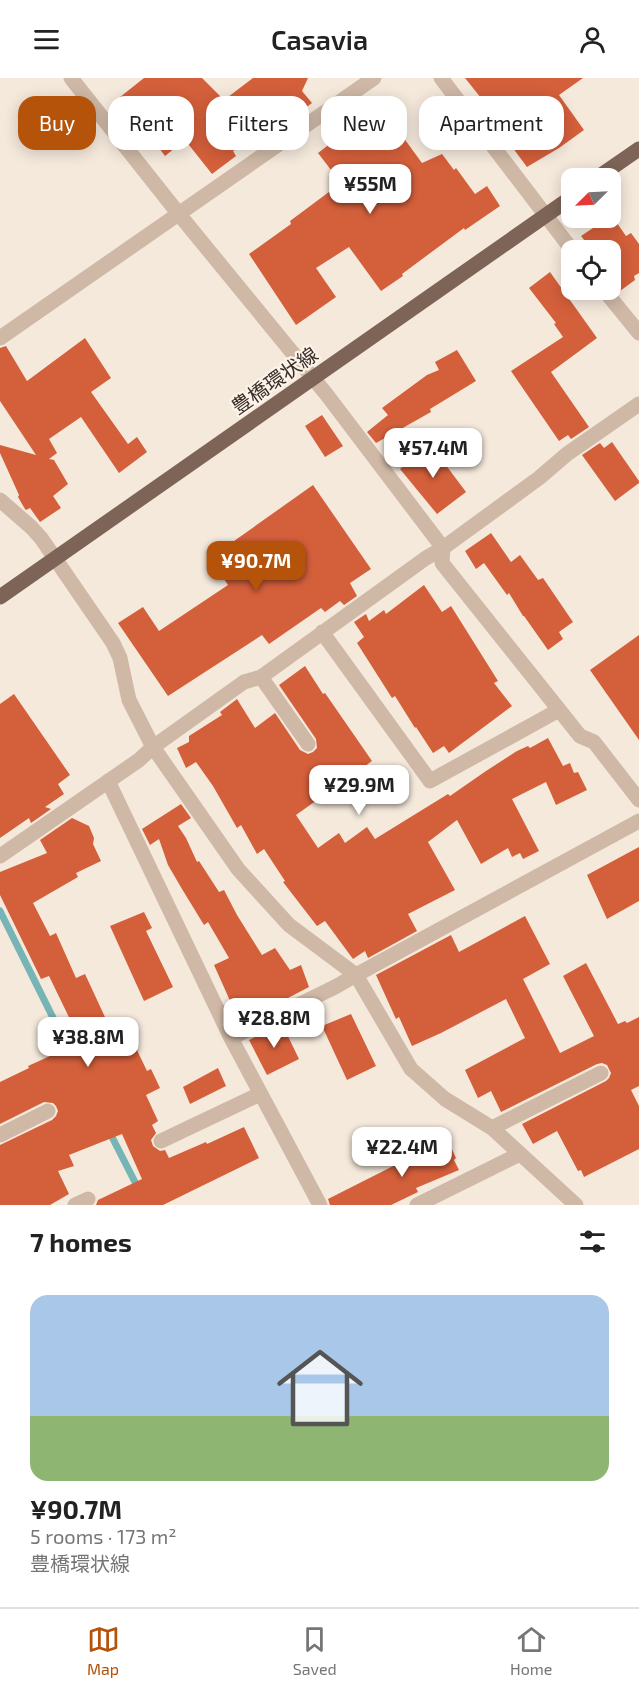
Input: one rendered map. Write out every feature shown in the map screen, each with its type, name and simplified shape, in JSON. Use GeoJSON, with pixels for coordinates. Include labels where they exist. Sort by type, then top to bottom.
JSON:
{"type":"FeatureCollection","features":[{"type":"Feature","properties":{"kind":"main road"},"geometry":{"type":"LineString","coordinates":[[611,168],[639,149]]}},
{"type":"Feature","properties":{"kind":"main road","name":"豊橋環状線"},"geometry":{"type":"LineString","coordinates":[[0,597],[561,205]]}},
{"type":"Feature","properties":{"kind":"street"},"geometry":{"type":"LineString","coordinates":[[71,78],[327,395],[443,548],[442,563],[580,736],[594,742],[639,800]]}},
{"type":"Feature","properties":{"kind":"street"},"geometry":{"type":"LineString","coordinates":[[0,338],[374,78]]}},
{"type":"Feature","properties":{"kind":"street"},"geometry":{"type":"LineString","coordinates":[[441,78],[565,240]]}},
{"type":"Feature","properties":{"kind":"street"},"geometry":{"type":"LineString","coordinates":[[612,300],[639,333]]}},
{"type":"Feature","properties":{"kind":"street"},"geometry":{"type":"LineString","coordinates":[[0,856],[139,760],[153,747],[244,682],[261,677],[443,548],[539,478],[567,454],[639,404]]}},
{"type":"Feature","properties":{"kind":"street"},"geometry":{"type":"LineString","coordinates":[[0,500],[31,527],[113,643],[120,657],[129,700],[153,747],[238,869],[289,925],[356,975],[411,1069],[445,1099],[492,1128],[576,1205]]}},
{"type":"Feature","properties":{"kind":"street"},"geometry":{"type":"LineString","coordinates":[[322,632],[430,782],[559,710]]}},
{"type":"Feature","properties":{"kind":"street"},"geometry":{"type":"LineString","coordinates":[[261,677],[308,744]]}},
{"type":"Feature","properties":{"kind":"street"},"geometry":{"type":"LineString","coordinates":[[108,781],[231,1038],[320,1205]]}},
{"type":"Feature","properties":{"kind":"street"},"geometry":{"type":"LineString","coordinates":[[231,1038],[335,987],[639,821]]}},
{"type":"Feature","properties":{"kind":"street"},"geometry":{"type":"LineString","coordinates":[[492,1128],[601,1073]]}},
{"type":"Feature","properties":{"kind":"street"},"geometry":{"type":"LineString","coordinates":[[161,1141],[261,1094]]}},
{"type":"Feature","properties":{"kind":"street"},"geometry":{"type":"LineString","coordinates":[[0,1134],[48,1111]]}},
{"type":"Feature","properties":{"kind":"street"},"geometry":{"type":"LineString","coordinates":[[417,1205],[520,1154]]}},
{"type":"Feature","properties":{"kind":"building"},"geometry":{"type":"Polygon","coordinates":[[[144,78],[202,78],[220,96],[206,96],[206,150],[235,150],[233,151],[236,156],[212,174],[193,150],[194,96],[121,96],[144,78]]]}},
{"type":"Feature","properties":{"kind":"building"},"geometry":{"type":"Polygon","coordinates":[[[253,78],[308,78],[302,91],[306,96],[229,96],[253,78]]]}},
{"type":"Feature","properties":{"kind":"building"},"geometry":{"type":"Polygon","coordinates":[[[465,78],[583,78],[560,96],[479,96],[465,78]]]}},
{"type":"Feature","properties":{"kind":"building"},"geometry":{"type":"Polygon","coordinates":[[[564,102],[584,130],[564,144],[564,102]]]}},
{"type":"Feature","properties":{"kind":"building"},"geometry":{"type":"Polygon","coordinates":[[[407,142],[422,163],[442,154],[454,170],[456,168],[475,194],[487,186],[500,206],[465,230],[464,228],[381,291],[349,247],[316,268],[336,297],[296,325],[249,254],[291,224],[290,221],[341,183],[318,153],[322,150],[407,150],[407,142]]]}},
{"type":"Feature","properties":{"kind":"building"},"geometry":{"type":"Polygon","coordinates":[[[160,150],[172,150],[165,156],[160,150]]]}},
{"type":"Feature","properties":{"kind":"building"},"geometry":{"type":"Polygon","coordinates":[[[514,150],[556,150],[527,167],[514,150]]]}},
{"type":"Feature","properties":{"kind":"building"},"geometry":{"type":"Polygon","coordinates":[[[593,228],[620,228],[626,236],[631,233],[639,244],[639,273],[634,276],[635,280],[621,290],[621,240],[584,240],[581,236],[593,228]]]}},
{"type":"Feature","properties":{"kind":"building"},"geometry":{"type":"Polygon","coordinates":[[[550,272],[561,287],[561,300],[570,300],[597,338],[551,372],[589,427],[571,439],[568,435],[559,441],[511,371],[563,337],[554,324],[556,323],[529,288],[550,272]]]}},
{"type":"Feature","properties":{"kind":"building"},"geometry":{"type":"Polygon","coordinates":[[[85,338],[111,378],[91,392],[128,444],[137,437],[147,452],[119,473],[81,417],[49,439],[57,453],[49,459],[54,460],[68,484],[53,496],[61,508],[40,522],[30,508],[25,509],[18,497],[0,453],[0,445],[36,455],[0,401],[0,348],[6,346],[27,381],[85,338]]]}},
{"type":"Feature","properties":{"kind":"building"},"geometry":{"type":"Polygon","coordinates":[[[457,350],[476,381],[430,409],[431,412],[376,443],[367,432],[388,415],[382,408],[427,375],[439,370],[435,362],[457,350]]]}},
{"type":"Feature","properties":{"kind":"building"},"geometry":{"type":"Polygon","coordinates":[[[322,415],[343,446],[325,457],[305,426],[322,415]]]}},
{"type":"Feature","properties":{"kind":"building"},"geometry":{"type":"Polygon","coordinates":[[[612,442],[639,481],[615,501],[582,455],[600,443],[604,448],[612,442]]]}},
{"type":"Feature","properties":{"kind":"building"},"geometry":{"type":"Polygon","coordinates":[[[430,444],[466,492],[437,514],[400,469],[430,444]]]}},
{"type":"Feature","properties":{"kind":"building"},"geometry":{"type":"Polygon","coordinates":[[[313,485],[371,569],[350,583],[357,596],[344,605],[340,601],[325,612],[321,608],[269,644],[262,635],[168,696],[118,623],[143,607],[159,631],[228,585],[210,558],[313,485]]]}},
{"type":"Feature","properties":{"kind":"building"},"geometry":{"type":"Polygon","coordinates":[[[491,533],[511,562],[520,555],[538,580],[543,578],[573,622],[559,632],[563,639],[548,650],[509,593],[507,595],[484,563],[476,569],[465,551],[491,533]]]}},
{"type":"Feature","properties":{"kind":"building"},"geometry":{"type":"Polygon","coordinates":[[[424,585],[442,612],[451,606],[498,681],[494,683],[512,706],[449,753],[444,746],[433,753],[395,696],[392,698],[357,643],[364,637],[354,622],[366,614],[369,621],[384,610],[386,614],[424,585]]]}},
{"type":"Feature","properties":{"kind":"building"},"geometry":{"type":"Polygon","coordinates":[[[639,635],[639,740],[590,670],[639,635]]]}},
{"type":"Feature","properties":{"kind":"building"},"geometry":{"type":"Polygon","coordinates":[[[305,666],[372,761],[296,815],[318,848],[339,833],[345,843],[367,827],[375,839],[448,794],[450,796],[517,751],[528,746],[530,748],[548,738],[563,766],[570,763],[574,773],[578,772],[587,790],[556,805],[546,782],[512,799],[539,851],[523,859],[520,853],[512,857],[508,848],[481,864],[457,820],[428,842],[455,890],[408,914],[417,931],[368,958],[365,951],[353,959],[325,921],[317,926],[283,882],[285,881],[264,849],[257,854],[241,825],[237,828],[196,762],[186,768],[177,748],[189,742],[189,736],[222,715],[220,712],[237,699],[255,728],[275,713],[300,750],[308,754],[313,752],[317,748],[316,739],[279,685],[305,666]]]}},
{"type":"Feature","properties":{"kind":"building"},"geometry":{"type":"Polygon","coordinates":[[[14,694],[70,775],[58,784],[64,794],[45,807],[51,809],[31,823],[29,818],[0,838],[0,704],[14,694]]]}},
{"type":"Feature","properties":{"kind":"building"},"geometry":{"type":"Polygon","coordinates":[[[181,804],[191,818],[178,826],[197,862],[199,861],[219,892],[224,890],[262,955],[275,948],[290,970],[301,965],[309,987],[240,1023],[214,965],[229,958],[208,922],[204,925],[182,889],[168,865],[159,839],[150,845],[142,829],[181,804]]]}},
{"type":"Feature","properties":{"kind":"building"},"geometry":{"type":"Polygon","coordinates":[[[72,818],[89,826],[94,838],[93,844],[101,861],[76,873],[78,877],[33,903],[50,936],[56,933],[76,978],[85,974],[111,1030],[124,1023],[147,1071],[151,1069],[160,1088],[146,1095],[158,1121],[152,1125],[156,1133],[151,1140],[153,1146],[160,1151],[165,1150],[169,1158],[244,1127],[259,1158],[163,1205],[96,1205],[98,1200],[142,1179],[122,1134],[69,1155],[74,1166],[58,1171],[69,1194],[50,1205],[0,1205],[0,1145],[52,1120],[58,1111],[53,1103],[44,1102],[0,1124],[0,1082],[29,1068],[28,1066],[81,1042],[49,976],[41,979],[0,895],[0,872],[47,853],[40,840],[72,818]]]}},
{"type":"Feature","properties":{"kind":"building"},"geometry":{"type":"Polygon","coordinates":[[[639,847],[639,901],[607,919],[587,875],[639,847]]]}},
{"type":"Feature","properties":{"kind":"building"},"geometry":{"type":"Polygon","coordinates":[[[144,912],[152,928],[146,931],[173,987],[144,1001],[110,926],[144,912]]]}},
{"type":"Feature","properties":{"kind":"building"},"geometry":{"type":"Polygon","coordinates":[[[525,916],[550,964],[523,979],[560,1053],[594,1036],[563,976],[586,963],[618,1024],[625,1021],[627,1023],[639,1017],[639,1086],[631,1090],[639,1106],[639,1149],[584,1177],[581,1170],[578,1171],[557,1131],[533,1144],[522,1124],[606,1081],[611,1073],[607,1065],[597,1064],[501,1112],[491,1091],[478,1098],[465,1070],[525,1038],[506,999],[412,1046],[399,1017],[396,1019],[376,975],[451,935],[459,952],[525,916]]]}},
{"type":"Feature","properties":{"kind":"building"},"geometry":{"type":"Polygon","coordinates":[[[351,1014],[376,1066],[347,1080],[322,1026],[351,1014]]]}},
{"type":"Feature","properties":{"kind":"building"},"geometry":{"type":"Polygon","coordinates":[[[282,1024],[299,1059],[267,1075],[249,1040],[282,1024]]]}},
{"type":"Feature","properties":{"kind":"building"},"geometry":{"type":"Polygon","coordinates":[[[218,1068],[226,1086],[190,1104],[183,1087],[218,1068]]]}},
{"type":"Feature","properties":{"kind":"building"},"geometry":{"type":"Polygon","coordinates":[[[446,1137],[459,1170],[416,1188],[418,1192],[391,1205],[330,1205],[328,1199],[446,1137]]]}},
{"type":"Feature","properties":{"kind":"waterway"},"geometry":{"type":"LineString","coordinates":[[0,911],[71,1054]]}},
{"type":"Feature","properties":{"kind":"waterway"},"geometry":{"type":"LineString","coordinates":[[109,1131],[138,1188]]}}]}
